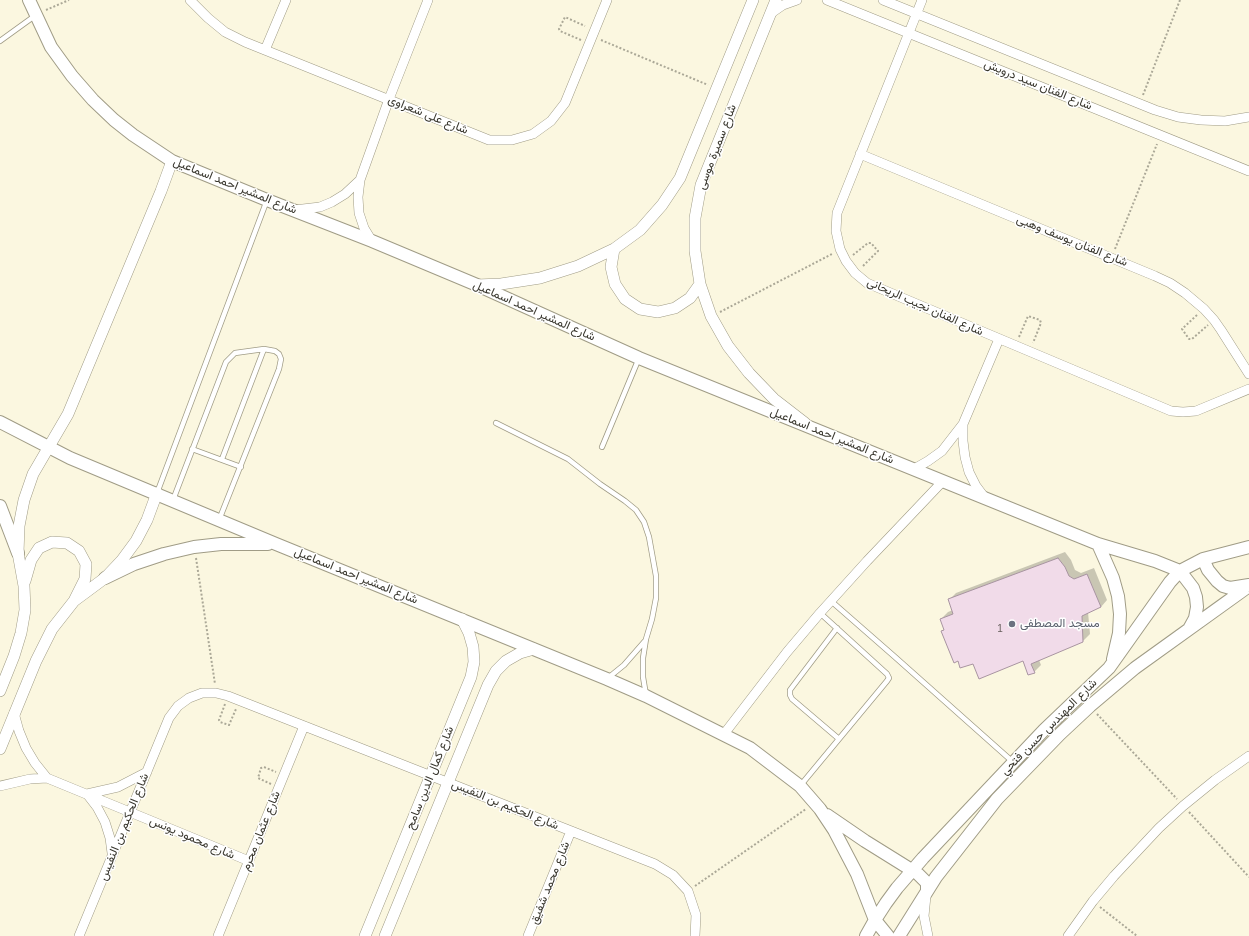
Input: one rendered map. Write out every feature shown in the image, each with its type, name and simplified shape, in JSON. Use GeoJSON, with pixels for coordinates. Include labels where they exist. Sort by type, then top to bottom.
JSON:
{"type":"FeatureCollection","features":[{"type":"Feature","properties":{"kind":"main road","name":"شارع المشير احمد اسماعيل"},"geometry":{"type":"LineString","coordinates":[[29,0],[51,47],[72,76],[93,100],[114,120],[133,135],[172,161],[372,241],[477,285],[639,358],[1098,544],[1155,561],[1180,571]]}},
{"type":"Feature","properties":{"kind":"main road","name":"شارع المشير احمد اسماعيل"},"geometry":{"type":"LineString","coordinates":[[0,422],[70,458],[646,696],[750,748],[800,786],[817,806]]}},
{"type":"Feature","properties":{"kind":"main road"},"geometry":{"type":"LineString","coordinates":[[0,506],[18,553]]}},
{"type":"Feature","properties":{"kind":"main road"},"geometry":{"type":"LineString","coordinates":[[105,578],[134,564],[156,556],[194,547],[221,544],[276,544]]}},
{"type":"Feature","properties":{"kind":"main road"},"geometry":{"type":"LineString","coordinates":[[1098,544],[1113,578],[1118,596],[1120,614],[1117,645],[1109,668]]}},
{"type":"Feature","properties":{"kind":"main road","name":"شارع المهندس حسن فتحي"},"geometry":{"type":"LineString","coordinates":[[866,936],[897,888],[912,870],[1013,762],[1076,698],[1109,668],[1170,582],[1180,571],[1203,559],[1248,547]]}},
{"type":"Feature","properties":{"kind":"main road"},"geometry":{"type":"LineString","coordinates":[[1203,559],[1208,570],[1223,586],[1230,588],[1249,586]]}},
{"type":"Feature","properties":{"kind":"main road"},"geometry":{"type":"LineString","coordinates":[[1180,571],[1193,588],[1196,597],[1195,618],[1190,629]]}},
{"type":"Feature","properties":{"kind":"main road","name":"شارع المهندس حسن فتحي"},"geometry":{"type":"LineString","coordinates":[[898,936],[927,891],[955,852],[997,799],[1060,734],[1090,706],[1135,668],[1249,586]]}},
{"type":"Feature","properties":{"kind":"main road"},"geometry":{"type":"LineString","coordinates":[[817,806],[865,841],[923,878],[927,883],[927,891]]}},
{"type":"Feature","properties":{"kind":"main road"},"geometry":{"type":"LineString","coordinates":[[817,806],[834,830],[854,868],[875,920],[888,936]]}},
{"type":"Feature","properties":{"kind":"main road"},"geometry":{"type":"LineString","coordinates":[[943,838],[943,844],[946,848],[955,852]]}},
{"type":"Feature","properties":{"kind":"street","name":"شارع على شعراوى"},"geometry":{"type":"LineString","coordinates":[[190,0],[208,18],[226,32],[245,42],[489,140],[512,140],[533,134],[551,121],[565,103],[607,0]]}},
{"type":"Feature","properties":{"kind":"street"},"geometry":{"type":"LineString","coordinates":[[265,50],[286,0]]}},
{"type":"Feature","properties":{"kind":"street"},"geometry":{"type":"LineString","coordinates":[[372,241],[364,228],[359,213],[358,198],[360,180],[389,99],[428,0]]}},
{"type":"Feature","properties":{"kind":"street","name":"شارع سميرة موسى"},"geometry":{"type":"LineString","coordinates":[[477,285],[501,284],[540,278],[578,266],[614,249],[640,230],[662,205],[680,178],[753,0]]}},
{"type":"Feature","properties":{"kind":"street","name":"شارع سميرة موسى"},"geometry":{"type":"LineString","coordinates":[[776,0],[701,185],[695,218],[695,251],[700,284],[711,316],[728,346],[749,373],[774,399],[810,427]]}},
{"type":"Feature","properties":{"kind":"street"},"geometry":{"type":"LineString","coordinates":[[770,14],[797,0]]}},
{"type":"Feature","properties":{"kind":"street","name":"شارع الفنان سيد درويش"},"geometry":{"type":"LineString","coordinates":[[827,0],[1249,171]]}},
{"type":"Feature","properties":{"kind":"street","name":"شارع الفنان سيد درويش"},"geometry":{"type":"LineString","coordinates":[[883,0],[1139,103],[1178,117],[1224,121],[1249,117]]}},
{"type":"Feature","properties":{"kind":"street","name":"شارع الفنان نجيب الريحانى"},"geometry":{"type":"LineString","coordinates":[[922,0],[837,213],[836,231],[840,250],[846,262],[855,273],[867,283],[1171,411],[1196,411],[1249,389]]}},
{"type":"Feature","properties":{"kind":"street","name":"شارع الفنان يوسف وهبى"},"geometry":{"type":"LineString","coordinates":[[860,154],[1112,258],[1170,284],[1185,293],[1204,309],[1214,320],[1249,374]]}},
{"type":"Feature","properties":{"kind":"street"},"geometry":{"type":"LineString","coordinates":[[0,691],[22,633],[25,610],[24,586],[18,553],[19,526],[24,500],[33,474],[68,414],[161,191],[172,161]]}},
{"type":"Feature","properties":{"kind":"street"},"geometry":{"type":"LineString","coordinates":[[292,210],[320,207],[332,202],[345,194],[360,180]]}},
{"type":"Feature","properties":{"kind":"street"},"geometry":{"type":"LineString","coordinates":[[614,249],[611,267],[615,284],[625,299],[640,308],[658,312],[675,308],[690,298],[700,284]]}},
{"type":"Feature","properties":{"kind":"street"},"geometry":{"type":"LineString","coordinates":[[914,469],[942,451],[963,424],[998,339]]}},
{"type":"Feature","properties":{"kind":"street"},"geometry":{"type":"LineString","coordinates":[[963,424],[963,441],[967,464],[976,486],[985,498]]}},
{"type":"Feature","properties":{"kind":"street"},"geometry":{"type":"LineString","coordinates":[[724,734],[787,652],[820,613],[943,481]]}},
{"type":"Feature","properties":{"kind":"street"},"geometry":{"type":"LineString","coordinates":[[74,601],[105,578],[122,560],[136,541],[147,520],[156,493]]}},
{"type":"Feature","properties":{"kind":"street"},"geometry":{"type":"LineString","coordinates":[[0,749],[36,661],[52,629],[74,601],[85,579],[86,564],[79,551],[67,543],[52,542],[39,548],[31,560],[24,586]]}},
{"type":"Feature","properties":{"kind":"street","name":"شارع كمال الدين سامح"},"geometry":{"type":"LineString","coordinates":[[365,936],[471,677],[474,662],[474,647],[469,632],[462,619]]}},
{"type":"Feature","properties":{"kind":"street","name":"شارع كمال الدين سامح"},"geometry":{"type":"LineString","coordinates":[[385,936],[488,685],[496,671],[506,661],[520,653],[534,649]]}},
{"type":"Feature","properties":{"kind":"street","name":"شارع الحكيم بن النفيس"},"geometry":{"type":"LineString","coordinates":[[79,936],[169,718],[178,706],[189,698],[202,693],[216,693],[240,700],[655,864],[674,875],[688,892],[696,915],[695,936]]}},
{"type":"Feature","properties":{"kind":"street","name":"شارع محمود يونس"},"geometry":{"type":"LineString","coordinates":[[14,713],[26,748],[35,763],[47,778]]}},
{"type":"Feature","properties":{"kind":"street","name":"شارع عثمان محرم"},"geometry":{"type":"LineString","coordinates":[[218,936],[304,726]]}},
{"type":"Feature","properties":{"kind":"street"},"geometry":{"type":"LineString","coordinates":[[1068,936],[1093,901],[1136,851],[1183,806],[1215,780],[1249,756]]}},
{"type":"Feature","properties":{"kind":"street"},"geometry":{"type":"LineString","coordinates":[[113,854],[105,822],[97,807],[87,794],[118,787],[147,772]]}},
{"type":"Feature","properties":{"kind":"street","name":"شارع محمود يونس"},"geometry":{"type":"LineString","coordinates":[[0,786],[30,779],[47,778],[249,861]]}},
{"type":"Feature","properties":{"kind":"street","name":"شارع محمد شفيق"},"geometry":{"type":"LineString","coordinates":[[528,936],[571,831]]}},
{"type":"Feature","properties":{"kind":"street"},"geometry":{"type":"LineString","coordinates":[[927,891],[924,916],[928,936]]}},
{"type":"Feature","properties":{"kind":"lane"},"geometry":{"type":"LineString","coordinates":[[0,41],[36,15]]}},
{"type":"Feature","properties":{"kind":"lane"},"geometry":{"type":"LineString","coordinates":[[156,493],[267,200]]}},
{"type":"Feature","properties":{"kind":"lane"},"geometry":{"type":"LineString","coordinates":[[222,460],[264,349]]}},
{"type":"Feature","properties":{"kind":"lane"},"geometry":{"type":"LineString","coordinates":[[173,500],[226,362],[235,352],[264,349],[275,351],[279,354],[281,359],[279,369],[219,520]]}},
{"type":"Feature","properties":{"kind":"lane"},"geometry":{"type":"LineString","coordinates":[[602,447],[639,358]]}},
{"type":"Feature","properties":{"kind":"lane"},"geometry":{"type":"LineString","coordinates":[[496,423],[568,459],[636,510],[644,522],[649,537],[656,576],[656,598],[646,639],[643,668],[646,696]]}},
{"type":"Feature","properties":{"kind":"lane"},"geometry":{"type":"LineString","coordinates":[[192,449],[241,467]]}},
{"type":"Feature","properties":{"kind":"lane"},"geometry":{"type":"LineString","coordinates":[[831,601],[1013,762]]}},
{"type":"Feature","properties":{"kind":"lane"},"geometry":{"type":"LineString","coordinates":[[800,786],[889,678],[887,674],[820,613]]}},
{"type":"Feature","properties":{"kind":"lane"},"geometry":{"type":"LineString","coordinates":[[837,628],[790,690],[790,695],[792,699],[839,738]]}},
{"type":"Feature","properties":{"kind":"lane"},"geometry":{"type":"LineString","coordinates":[[607,679],[632,657],[646,639]]}},
{"type":"Feature","properties":{"kind":"path"},"geometry":{"type":"LineString","coordinates":[[36,15],[69,0]]}},
{"type":"Feature","properties":{"kind":"path"},"geometry":{"type":"LineString","coordinates":[[1139,103],[1180,0]]}},
{"type":"Feature","properties":{"kind":"path"},"geometry":{"type":"LineString","coordinates":[[592,37],[565,17],[559,29],[560,31],[592,37],[717,89]]}},
{"type":"Feature","properties":{"kind":"path"},"geometry":{"type":"LineString","coordinates":[[1112,258],[1160,135]]}},
{"type":"Feature","properties":{"kind":"path"},"geometry":{"type":"LineString","coordinates":[[846,262],[868,243],[871,242],[878,250],[877,253],[855,273]]}},
{"type":"Feature","properties":{"kind":"path"},"geometry":{"type":"LineString","coordinates":[[711,316],[840,250]]}},
{"type":"Feature","properties":{"kind":"path"},"geometry":{"type":"LineString","coordinates":[[1204,309],[1182,329],[1189,339],[1192,339],[1214,320]]}},
{"type":"Feature","properties":{"kind":"path"},"geometry":{"type":"LineString","coordinates":[[1016,346],[1028,316],[1042,321],[1029,352]]}},
{"type":"Feature","properties":{"kind":"path"},"geometry":{"type":"LineString","coordinates":[[194,547],[216,693]]}},
{"type":"Feature","properties":{"kind":"path"},"geometry":{"type":"LineString","coordinates":[[228,696],[219,720],[220,722],[228,725],[231,724],[240,700]]}},
{"type":"Feature","properties":{"kind":"path"},"geometry":{"type":"LineString","coordinates":[[1090,706],[1249,877]]}},
{"type":"Feature","properties":{"kind":"path"},"geometry":{"type":"LineString","coordinates":[[279,787],[259,779],[258,776],[261,768],[264,767],[284,775]]}},
{"type":"Feature","properties":{"kind":"path"},"geometry":{"type":"LineString","coordinates":[[688,892],[817,806]]}},
{"type":"Feature","properties":{"kind":"path"},"geometry":{"type":"LineString","coordinates":[[1093,901],[1137,936]]}},
{"type":"Feature","properties":{"kind":"building","name":"مسجد المصطفى"},"geometry":{"type":"Polygon","coordinates":[[[1058,558],[1065,567],[1069,576],[1074,579],[1087,574],[1101,607],[1082,616],[1083,642],[1031,664],[1035,673],[1028,675],[1023,661],[979,679],[973,664],[960,668],[958,661],[954,663],[941,631],[944,630],[940,619],[953,614],[948,599],[1058,558]]]}},
{"type":"Feature","properties":{"kind":"place","name":"مسجد المصطفى"},"geometry":{"type":"Point","coordinates":[1012,624]}}]}
